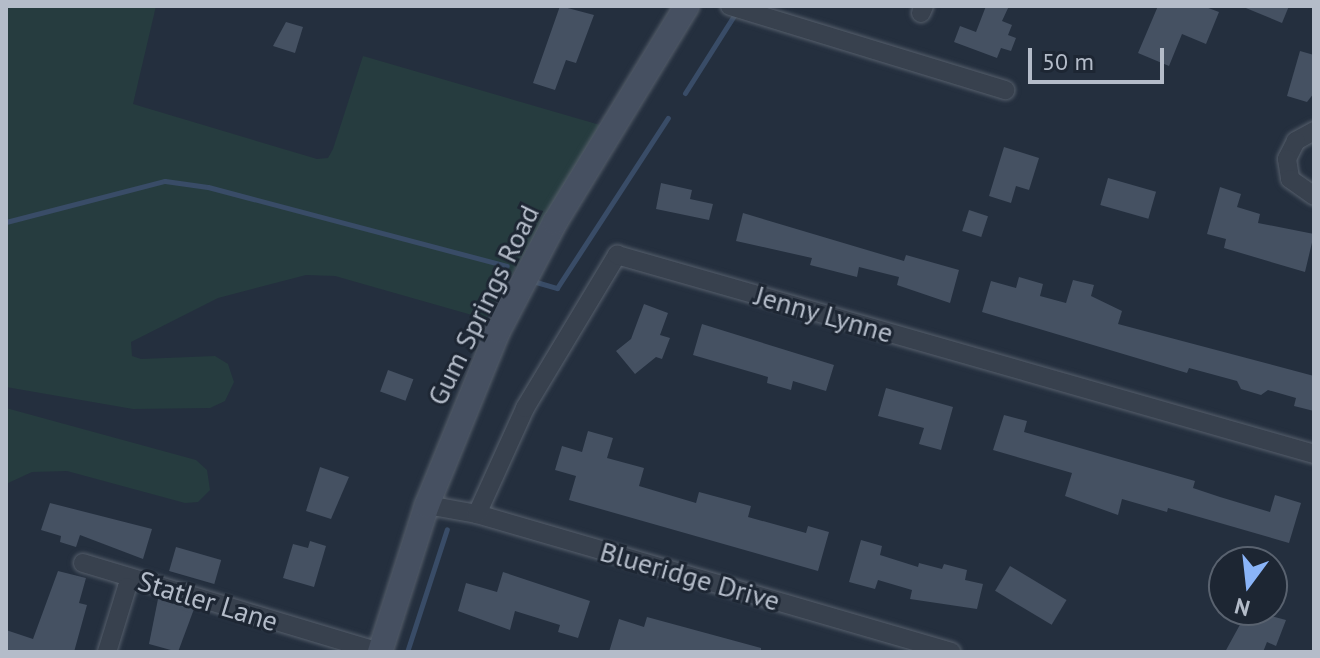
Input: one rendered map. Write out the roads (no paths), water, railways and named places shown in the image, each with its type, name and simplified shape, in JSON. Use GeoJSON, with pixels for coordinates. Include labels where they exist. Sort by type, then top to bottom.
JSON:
{"type":"FeatureCollection","features":[{"type":"Feature","properties":{"kind":"main road","name":"Gum Springs Road"},"geometry":{"type":"LineString","coordinates":[[379,652],[427,505],[498,331],[555,222],[687,6]]}},
{"type":"Feature","properties":{"kind":"street"},"geometry":{"type":"LineString","coordinates":[[730,6],[1005,90]]}},
{"type":"Feature","properties":{"kind":"street"},"geometry":{"type":"LineString","coordinates":[[1314,131],[1296,141],[1287,159],[1290,179],[1314,196]]}},
{"type":"Feature","properties":{"kind":"street","name":"Jenny Lynne"},"geometry":{"type":"LineString","coordinates":[[477,514],[525,408],[617,255],[1314,454]]}},
{"type":"Feature","properties":{"kind":"street","name":"Blueridge Drive"},"geometry":{"type":"LineString","coordinates":[[427,505],[477,514],[951,652]]}},
{"type":"Feature","properties":{"kind":"street","name":"Statler Lane"},"geometry":{"type":"LineString","coordinates":[[83,563],[379,652]]}},
{"type":"Feature","properties":{"kind":"street"},"geometry":{"type":"LineString","coordinates":[[107,652],[127,587]]}},
{"type":"Feature","properties":{"kind":"waterway"},"geometry":{"type":"LineString","coordinates":[[685,93],[735,14]]}},
{"type":"Feature","properties":{"kind":"waterway"},"geometry":{"type":"LineString","coordinates":[[536,282],[557,288],[668,118]]}},
{"type":"Feature","properties":{"kind":"waterway"},"geometry":{"type":"LineString","coordinates":[[6,222],[165,181],[208,187],[507,266]]}},
{"type":"Feature","properties":{"kind":"waterway"},"geometry":{"type":"LineString","coordinates":[[407,652],[447,529]]}}]}
